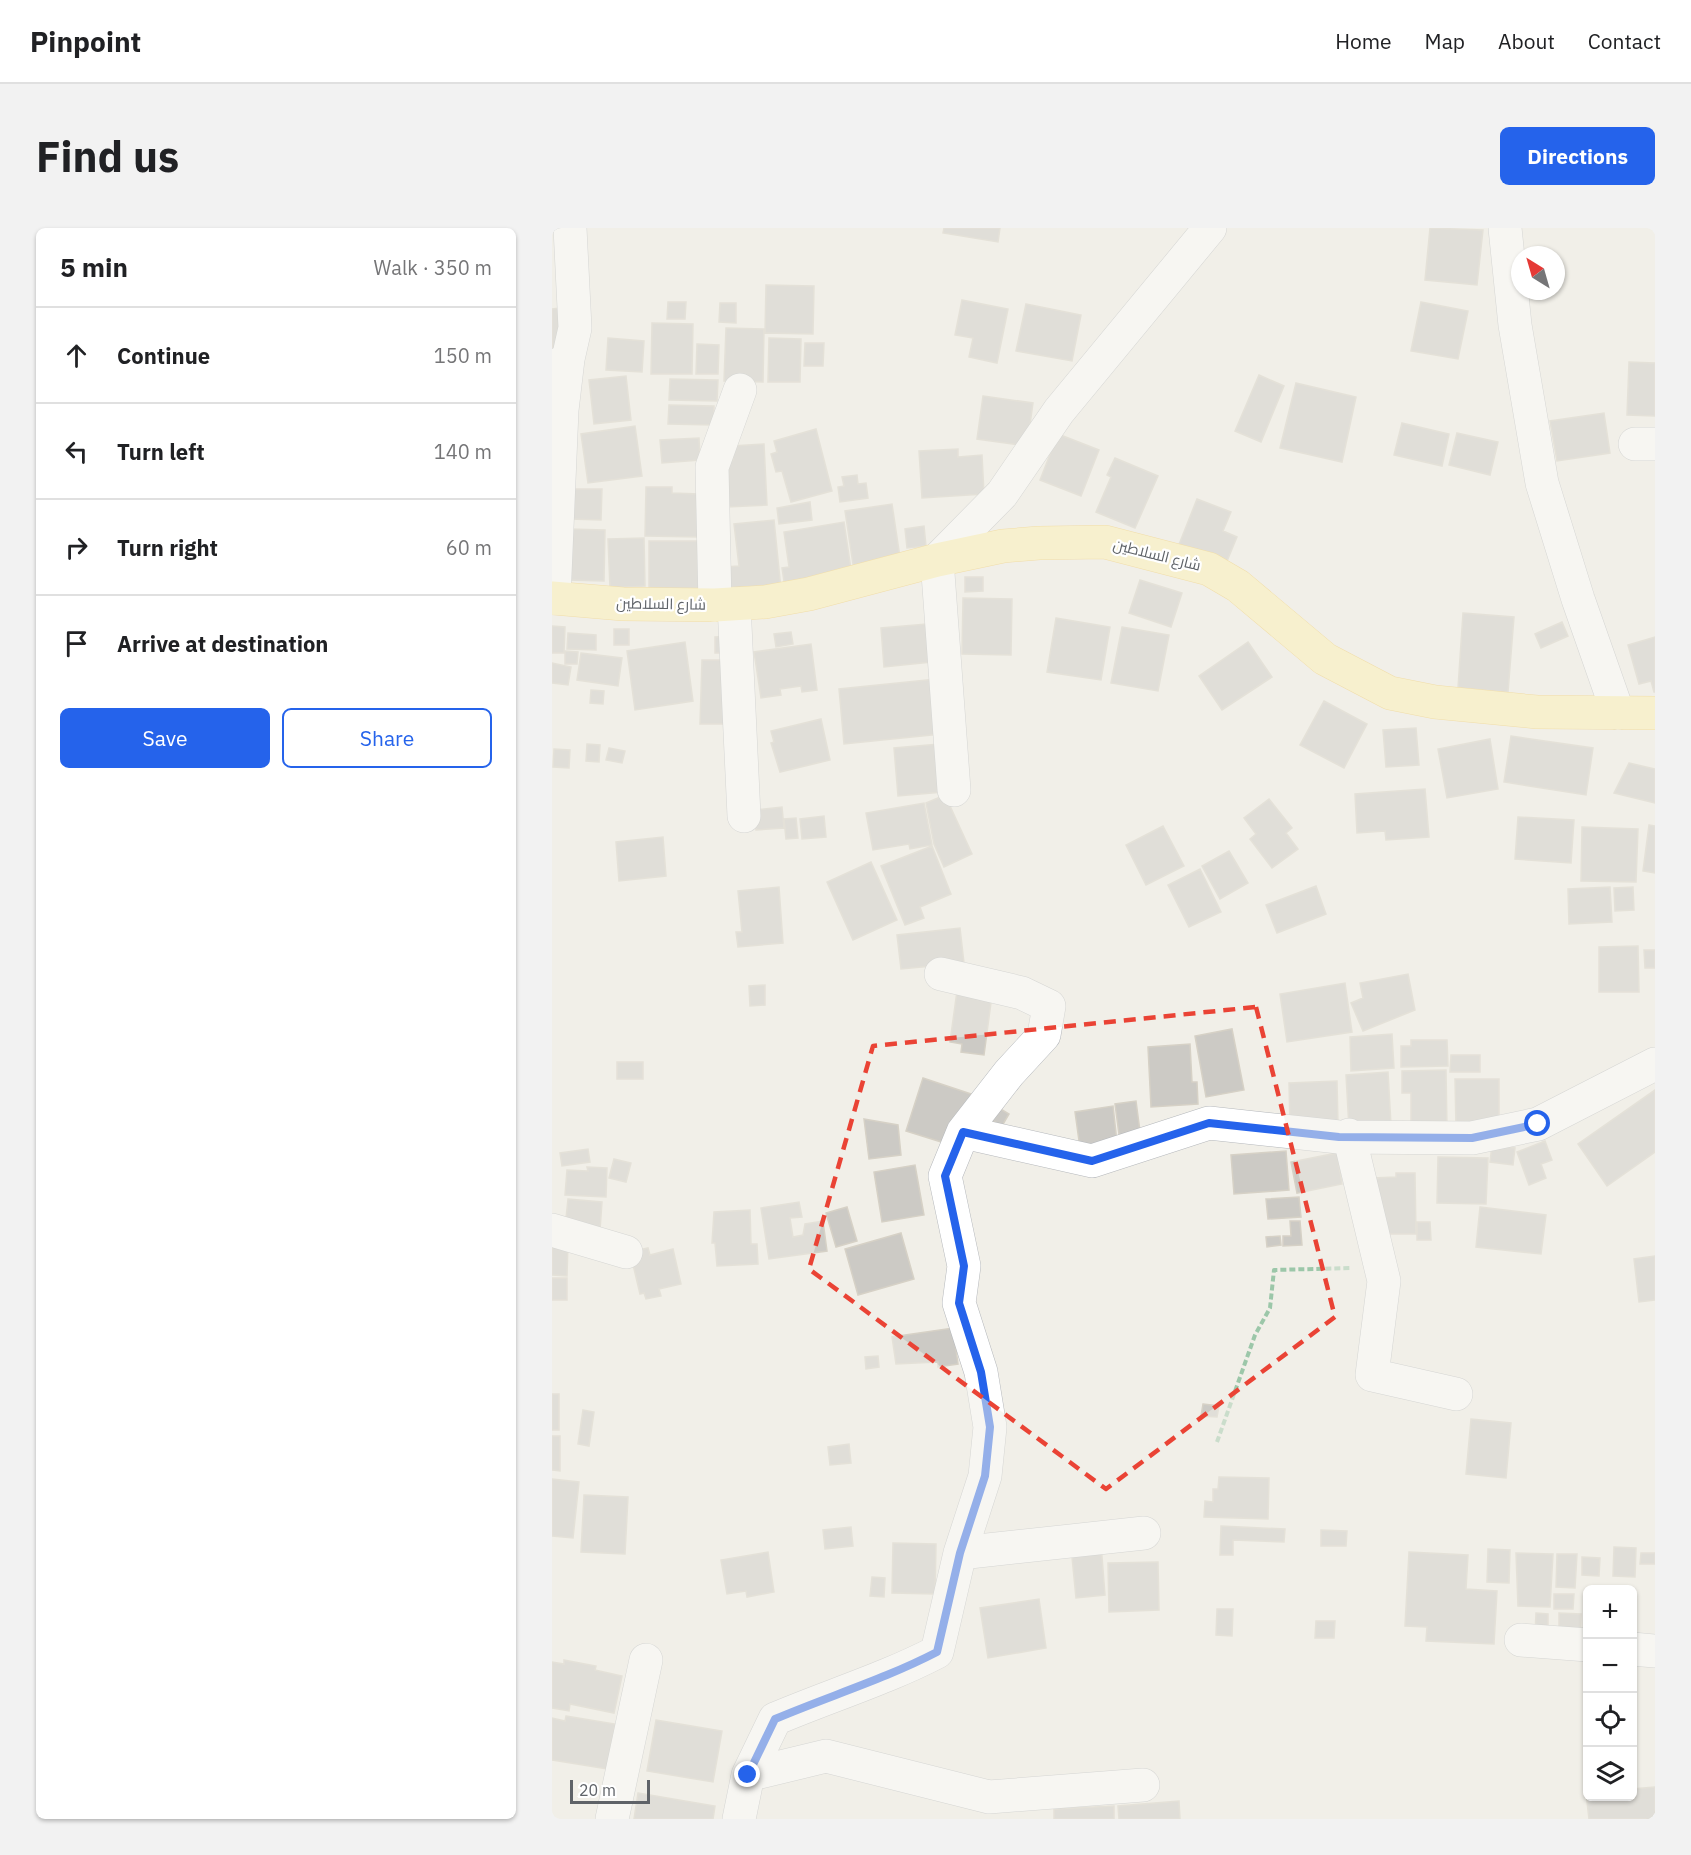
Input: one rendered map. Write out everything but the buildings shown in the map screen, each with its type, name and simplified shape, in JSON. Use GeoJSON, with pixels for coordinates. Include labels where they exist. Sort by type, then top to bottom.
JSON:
{"type":"FeatureCollection","features":[{"type":"Feature","properties":{"kind":"main road","name":"شارع السلاطين"},"geometry":{"type":"LineString","coordinates":[[553,598],[624,604],[724,604],[809,594],[937,560],[1012,545],[1105,542],[1209,569],[1238,586],[1325,659],[1390,693],[1435,702],[1537,712],[1655,713]]}},
{"type":"Feature","properties":{"kind":"street"},"geometry":{"type":"LineString","coordinates":[[553,598],[562,410],[560,364],[575,328],[570,228]]}},
{"type":"Feature","properties":{"kind":"street"},"geometry":{"type":"LineString","coordinates":[[954,790],[937,560],[1002,494],[1059,411],[1210,228]]}},
{"type":"Feature","properties":{"kind":"street"},"geometry":{"type":"LineString","coordinates":[[1504,228],[1515,325],[1542,483],[1578,599],[1618,713]]}},
{"type":"Feature","properties":{"kind":"street"},"geometry":{"type":"LineString","coordinates":[[740,390],[712,467],[744,816]]}},
{"type":"Feature","properties":{"kind":"street"},"geometry":{"type":"LineString","coordinates":[[739,1819],[748,1775],[775,1719],[834,1694],[896,1673],[937,1652],[960,1553],[985,1476],[990,1427],[981,1372],[959,1303],[964,1266],[945,1176],[963,1132],[1009,1073],[1044,1035],[1049,1006],[1022,993],[941,974]]}},
{"type":"Feature","properties":{"kind":"street"},"geometry":{"type":"LineString","coordinates":[[963,1132],[1092,1161],[1209,1123],[1339,1137],[1349,1135],[1472,1138],[1538,1124],[1655,1064]]}},
{"type":"Feature","properties":{"kind":"street"},"geometry":{"type":"LineString","coordinates":[[1349,1135],[1384,1281],[1372,1375],[1456,1394]]}},
{"type":"Feature","properties":{"kind":"street"},"geometry":{"type":"LineString","coordinates":[[552,1230],[626,1252]]}},
{"type":"Feature","properties":{"kind":"street"},"geometry":{"type":"LineString","coordinates":[[960,1553],[1144,1533]]}},
{"type":"Feature","properties":{"kind":"street"},"geometry":{"type":"LineString","coordinates":[[1521,1640],[1583,1645]]}},
{"type":"Feature","properties":{"kind":"street"},"geometry":{"type":"LineString","coordinates":[[1637,1649],[1655,1651]]}},
{"type":"Feature","properties":{"kind":"street"},"geometry":{"type":"LineString","coordinates":[[612,1819],[646,1660]]}},
{"type":"Feature","properties":{"kind":"street"},"geometry":{"type":"LineString","coordinates":[[748,1775],[826,1756],[989,1797],[1143,1785]]}},
{"type":"Feature","properties":{"kind":"path"},"geometry":{"type":"LineString","coordinates":[[1217,1442],[1255,1335],[1270,1308],[1274,1270],[1333,1267],[1381,1270]]}},
{"type":"Feature","properties":{"kind":"highlighted area"},"geometry":{"type":"Polygon","coordinates":[[[1256,1007],[1335,1317],[1106,1489],[809,1269],[873,1046],[1256,1007]]]}},
{"type":"Feature","properties":{"kind":"route"},"geometry":{"type":"LineString","coordinates":[[748,1775],[775,1719],[834,1694],[896,1673],[937,1652],[960,1553],[985,1476],[990,1427],[981,1372],[959,1303],[964,1266],[945,1176],[963,1132],[1092,1161],[1209,1123],[1339,1137],[1349,1135],[1472,1138],[1538,1124]]}}]}
